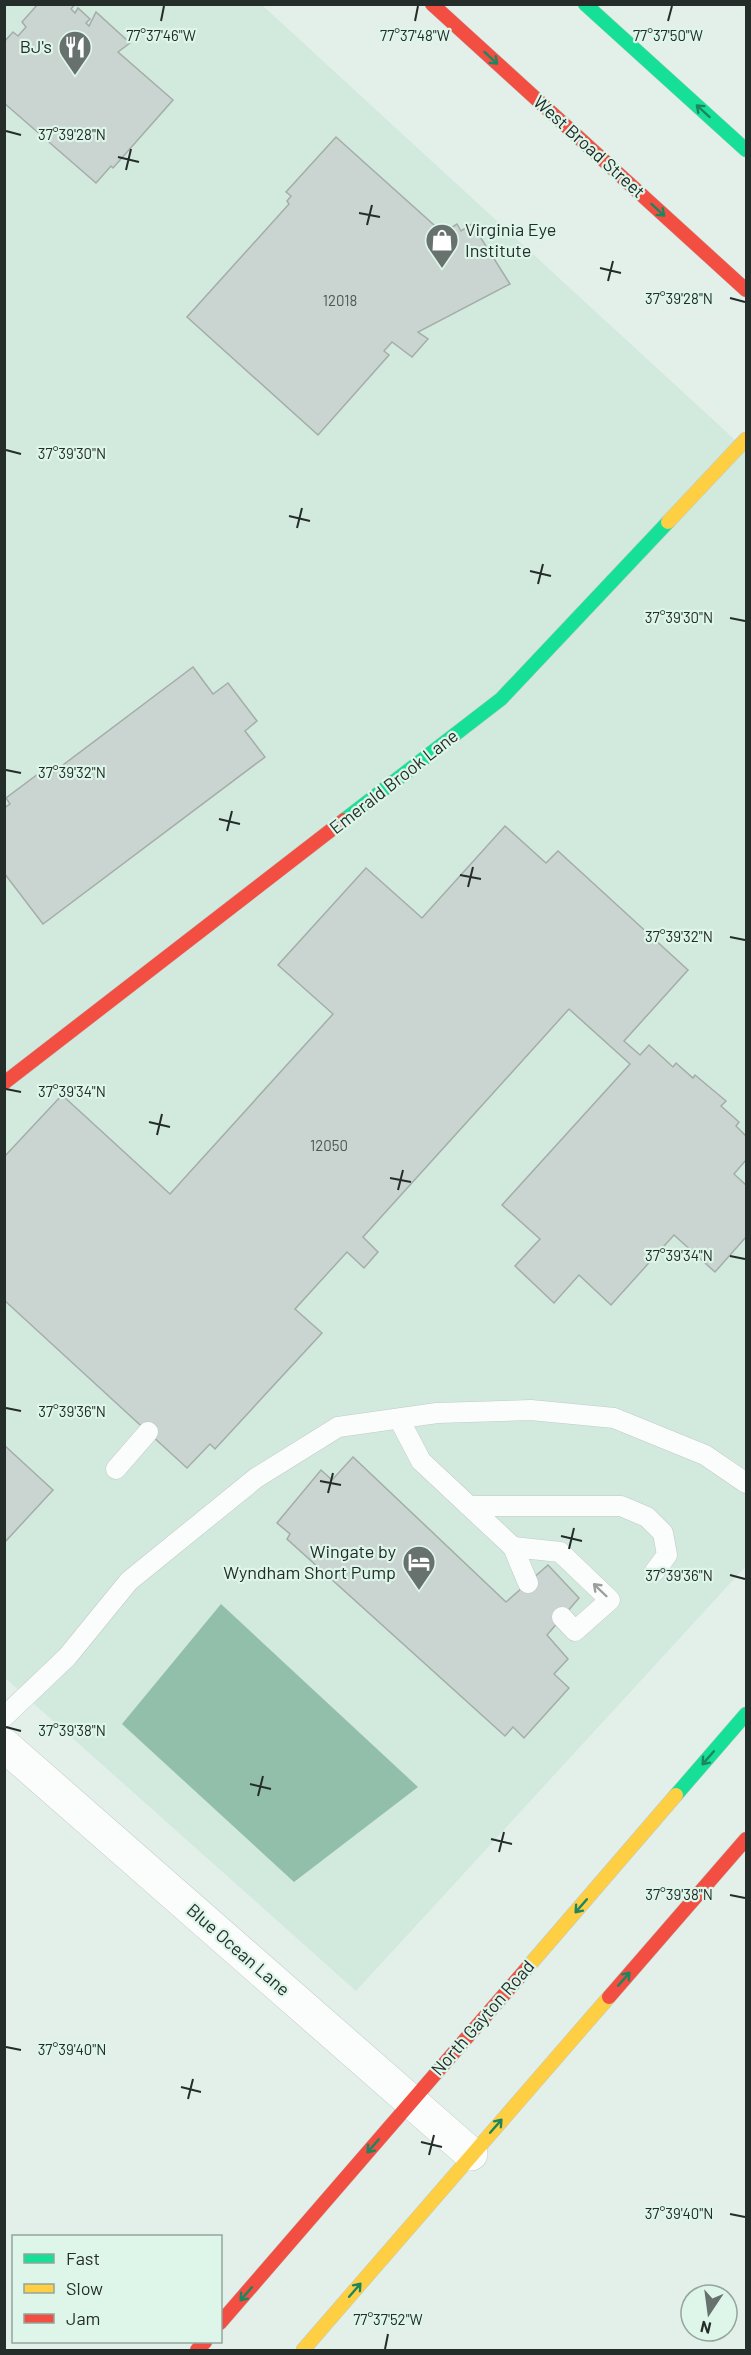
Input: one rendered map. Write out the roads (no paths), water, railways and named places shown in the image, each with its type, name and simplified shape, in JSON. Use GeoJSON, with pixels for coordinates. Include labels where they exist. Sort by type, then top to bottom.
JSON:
{"type":"FeatureCollection","features":[{"type":"Feature","properties":{"kind":"main road","name":"West Broad Street"},"geometry":{"type":"LineString","coordinates":[[432,4],[747,290]]}},
{"type":"Feature","properties":{"kind":"main road"},"geometry":{"type":"LineString","coordinates":[[585,4],[747,150]]}},
{"type":"Feature","properties":{"kind":"main road","name":"Emerald Brook Lane"},"geometry":{"type":"LineString","coordinates":[[4,1083],[501,699],[747,439]]}},
{"type":"Feature","properties":{"kind":"main road","name":"North Gayton Road"},"geometry":{"type":"LineString","coordinates":[[222,2321],[747,1714]]}},
{"type":"Feature","properties":{"kind":"main road"},"geometry":{"type":"LineString","coordinates":[[303,2350],[747,1839]]}},
{"type":"Feature","properties":{"kind":"street","name":"Blue Ocean Lane"},"geometry":{"type":"LineString","coordinates":[[4,1745],[471,2154]]}},
{"type":"Feature","properties":{"kind":"lane"},"geometry":{"type":"LineString","coordinates":[[4,1717],[67,1657],[129,1581],[256,1478],[338,1427],[437,1413],[531,1410],[614,1418],[705,1455],[747,1483]]}},
{"type":"Feature","properties":{"kind":"lane"},"geometry":{"type":"LineString","coordinates":[[399,1419],[422,1461],[513,1547],[528,1583]]}},
{"type":"Feature","properties":{"kind":"lane"},"geometry":{"type":"LineString","coordinates":[[116,1469],[148,1432]]}},
{"type":"Feature","properties":{"kind":"lane"},"geometry":{"type":"LineString","coordinates":[[469,1506],[621,1506],[647,1517],[663,1533],[667,1555],[655,1571]]}},
{"type":"Feature","properties":{"kind":"lane"},"geometry":{"type":"LineString","coordinates":[[513,1547],[560,1552],[610,1600],[575,1631],[562,1617]]}},
{"type":"Feature","properties":{"kind":"place","name":"BJ's"},"geometry":{"type":"Point","coordinates":[75,76]}},
{"type":"Feature","properties":{"kind":"place","name":"Virginia Eye Institute"},"geometry":{"type":"Point","coordinates":[442,269]}},
{"type":"Feature","properties":{"kind":"place","name":"Wingate by Wyndham Short Pump"},"geometry":{"type":"Point","coordinates":[419,1591]}}]}
